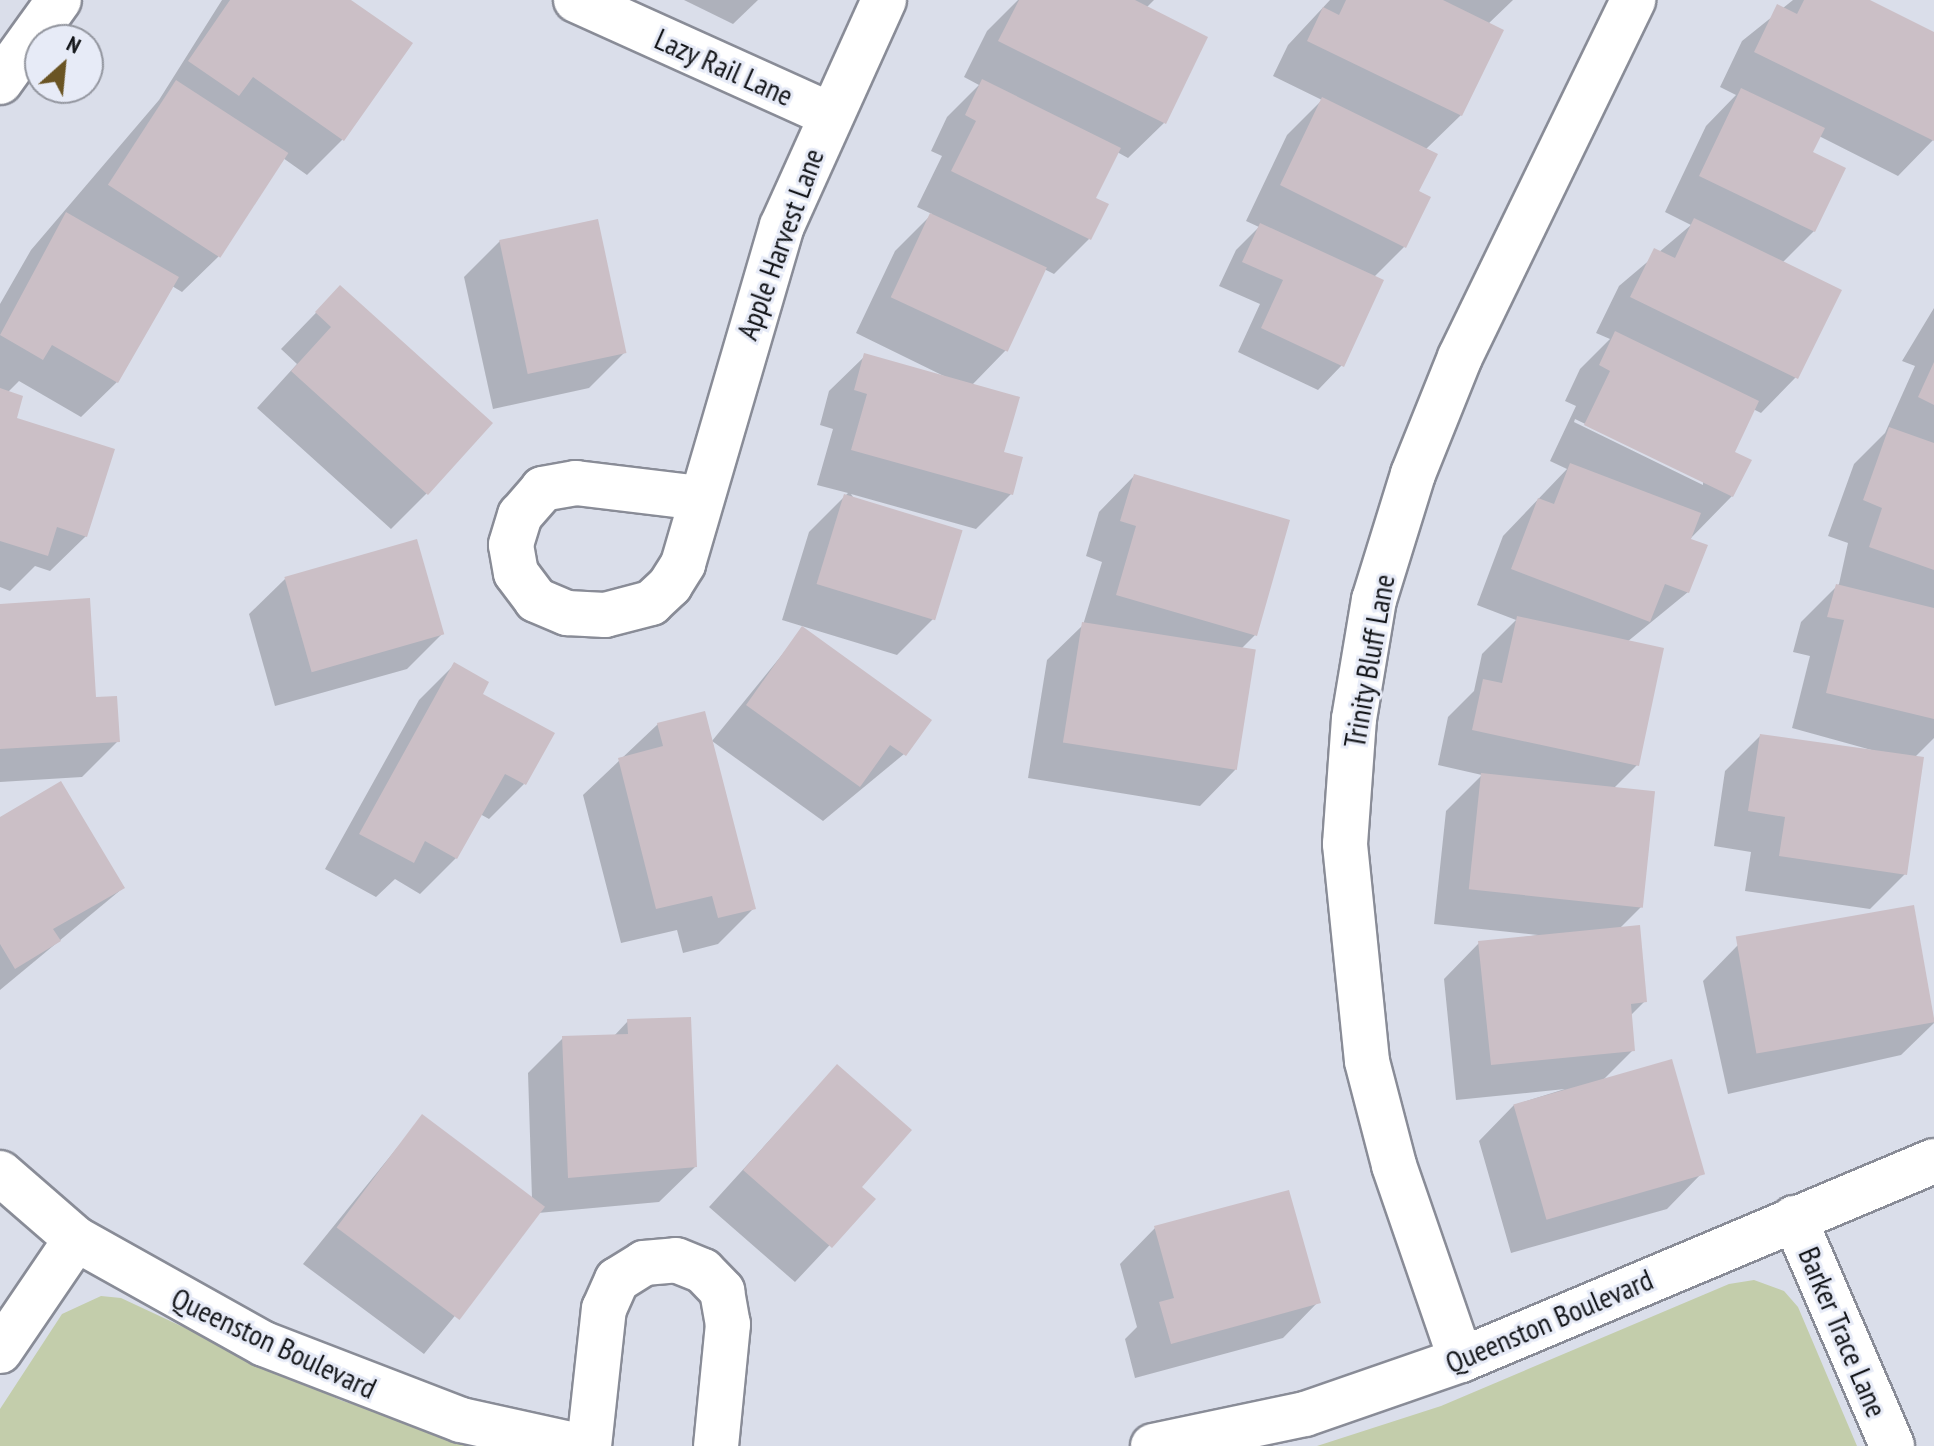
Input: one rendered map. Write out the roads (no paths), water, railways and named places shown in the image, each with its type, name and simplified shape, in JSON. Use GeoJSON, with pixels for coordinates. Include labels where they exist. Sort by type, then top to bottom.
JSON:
{"type":"FeatureCollection","features":[{"type":"Feature","properties":{"kind":"street"},"geometry":{"type":"LineString","coordinates":[[0,82],[59,0]]}},
{"type":"Feature","properties":{"kind":"street","name":"Lazy Rail Lane"},"geometry":{"type":"LineString","coordinates":[[576,0],[829,114]]}},
{"type":"Feature","properties":{"kind":"street","name":"Apple Harvest Lane"},"geometry":{"type":"LineString","coordinates":[[700,498],[782,226],[829,114],[884,0]]}},
{"type":"Feature","properties":{"kind":"street","name":"Trinity Bluff Lane"},"geometry":{"type":"LineString","coordinates":[[1461,1360],[1394,1165],[1367,1061],[1345,844],[1354,719],[1374,600],[1413,474],[1460,357],[1633,0]]}},
{"type":"Feature","properties":{"kind":"street","name":"Queenston Boulevard"},"geometry":{"type":"LineString","coordinates":[[1153,1446],[1305,1414],[1461,1360],[1934,1161]]}},
{"type":"Feature","properties":{"kind":"street","name":"Queenston Boulevard"},"geometry":{"type":"LineString","coordinates":[[0,1173],[76,1239],[169,1296],[371,1389],[461,1420],[579,1446]]}},
{"type":"Feature","properties":{"kind":"street","name":"Barker Trace Lane"},"geometry":{"type":"LineString","coordinates":[[1794,1218],[1892,1446]]}},
{"type":"Feature","properties":{"kind":"street"},"geometry":{"type":"LineString","coordinates":[[0,1351],[76,1239]]}},
{"type":"Feature","properties":{"kind":"street"},"geometry":{"type":"LineString","coordinates":[[589,1446],[604,1309],[617,1280],[644,1263],[676,1260],[703,1271],[722,1291],[728,1324],[716,1446]]}}]}
